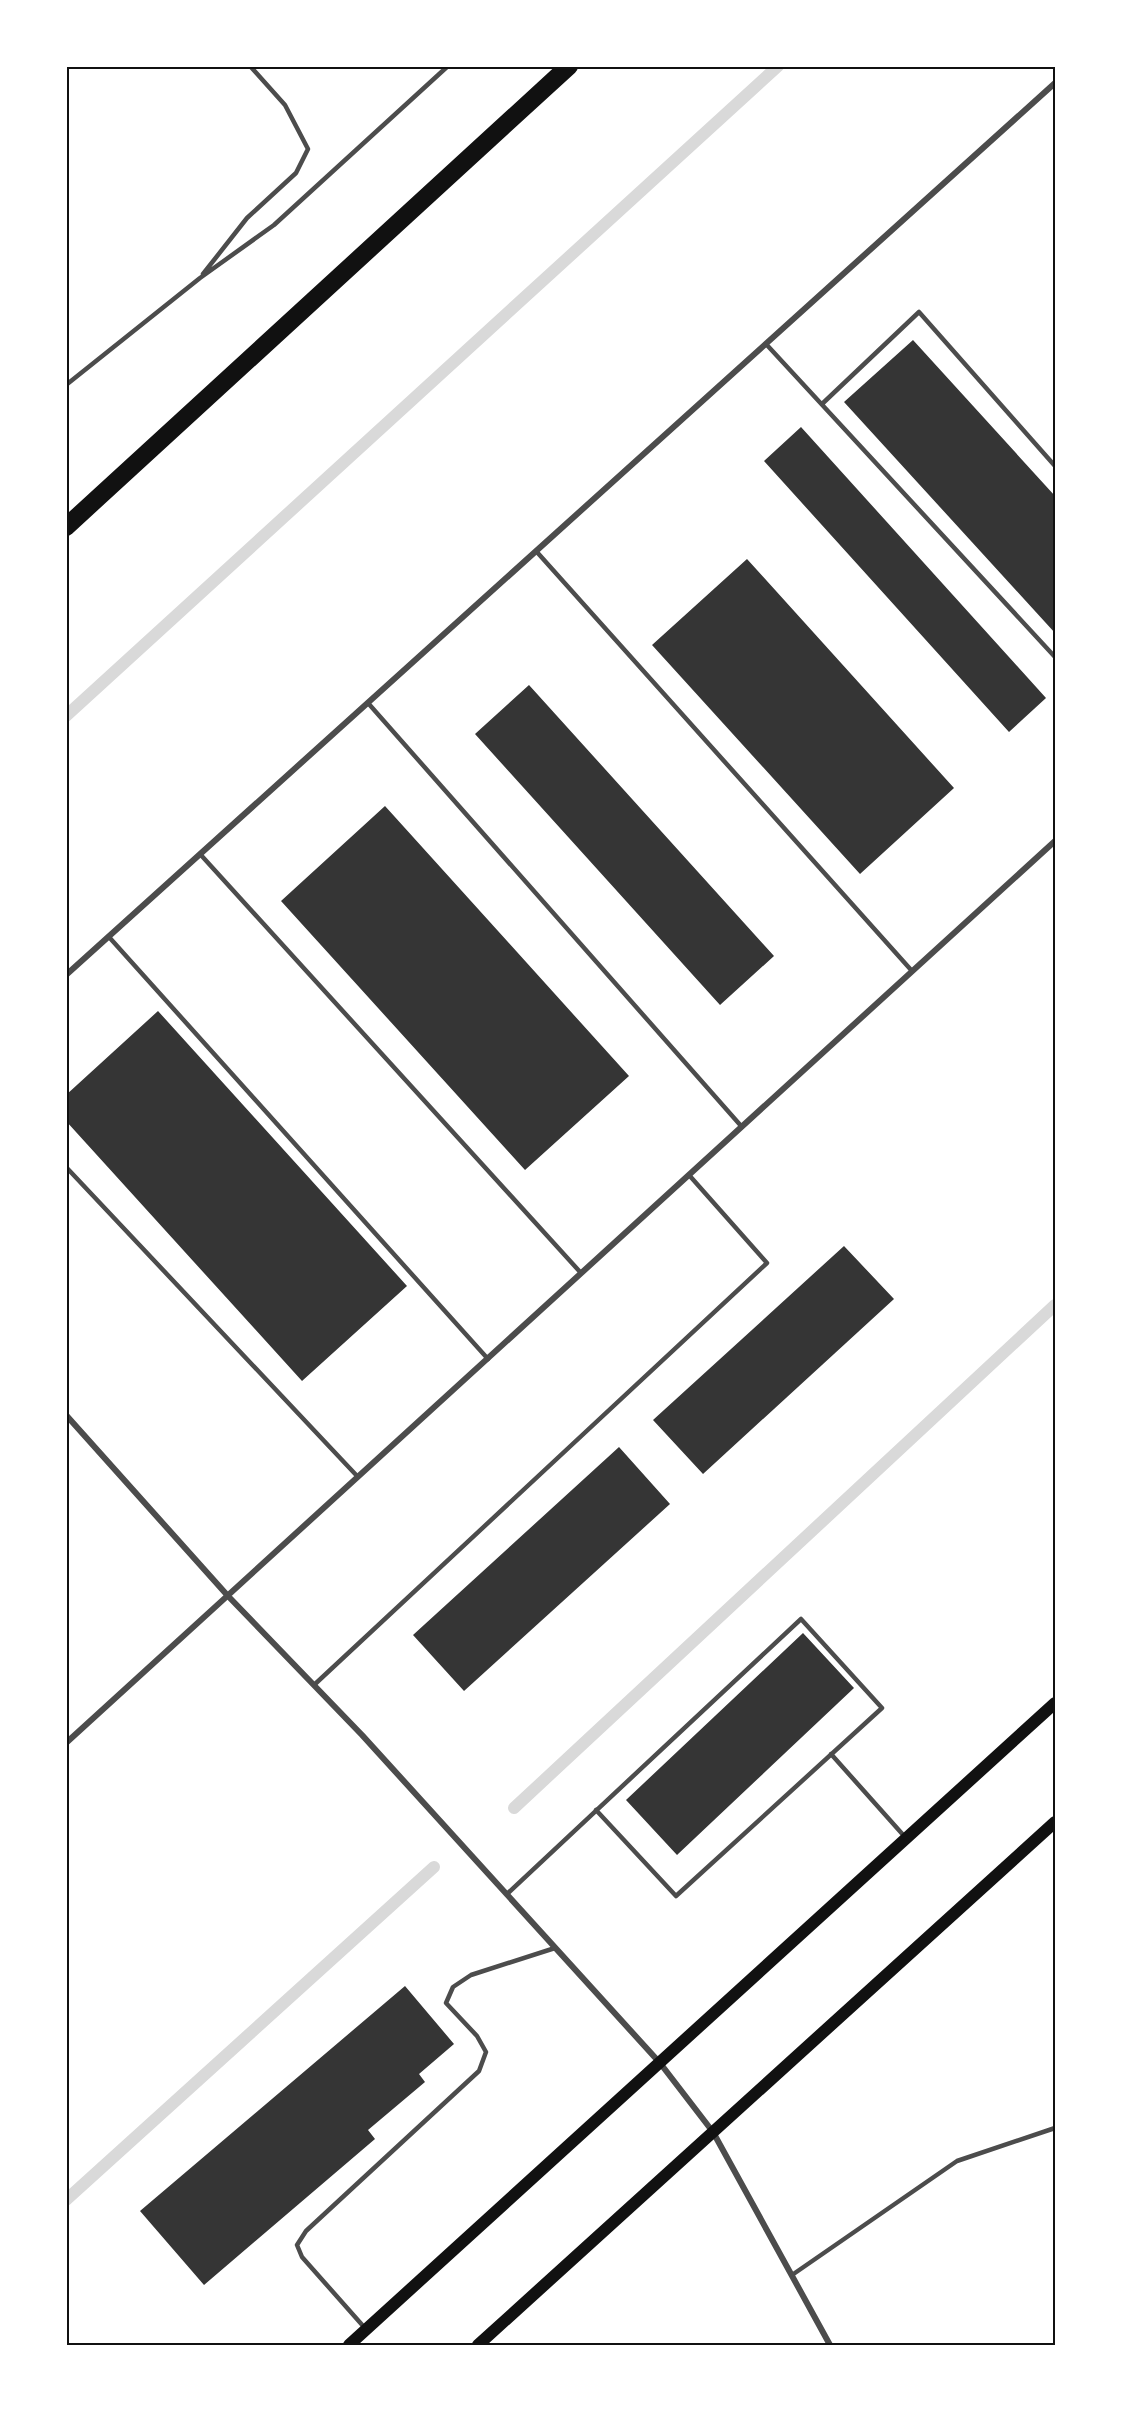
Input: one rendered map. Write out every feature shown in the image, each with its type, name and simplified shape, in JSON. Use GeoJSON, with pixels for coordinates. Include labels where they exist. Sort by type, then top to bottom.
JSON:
{"type":"FeatureCollection","features":[{"type":"Feature","properties":{"kind":"highway"},"geometry":{"type":"LineString","coordinates":[[66,527],[569,66]]}},
{"type":"Feature","properties":{"kind":"main road"},"geometry":{"type":"LineString","coordinates":[[349,2345],[1055,1703]]}},
{"type":"Feature","properties":{"kind":"main road"},"geometry":{"type":"LineString","coordinates":[[478,2345],[1055,1822]]}},
{"type":"Feature","properties":{"kind":"street"},"geometry":{"type":"LineString","coordinates":[[66,975],[1055,83]]}},
{"type":"Feature","properties":{"kind":"street"},"geometry":{"type":"LineString","coordinates":[[66,1743],[1055,841]]}},
{"type":"Feature","properties":{"kind":"street"},"geometry":{"type":"LineString","coordinates":[[66,1415],[228,1596],[314,1685],[660,2063],[713,2132],[830,2345]]}},
{"type":"Feature","properties":{"kind":"lane"},"geometry":{"type":"LineString","coordinates":[[200,279],[247,218],[296,173],[308,149],[285,105],[250,66]]}},
{"type":"Feature","properties":{"kind":"lane"},"geometry":{"type":"LineString","coordinates":[[66,385],[200,279],[274,225],[448,66]]}},
{"type":"Feature","properties":{"kind":"lane"},"geometry":{"type":"LineString","coordinates":[[822,404],[919,312],[1055,466]]}},
{"type":"Feature","properties":{"kind":"lane"},"geometry":{"type":"LineString","coordinates":[[766,344],[1055,657]]}},
{"type":"Feature","properties":{"kind":"lane"},"geometry":{"type":"LineString","coordinates":[[536,551],[912,972]]}},
{"type":"Feature","properties":{"kind":"lane"},"geometry":{"type":"LineString","coordinates":[[368,703],[742,1127]]}},
{"type":"Feature","properties":{"kind":"lane"},"geometry":{"type":"LineString","coordinates":[[200,854],[581,1273]]}},
{"type":"Feature","properties":{"kind":"lane"},"geometry":{"type":"LineString","coordinates":[[109,937],[488,1359]]}},
{"type":"Feature","properties":{"kind":"lane"},"geometry":{"type":"LineString","coordinates":[[66,1167],[358,1477]]}},
{"type":"Feature","properties":{"kind":"lane"},"geometry":{"type":"LineString","coordinates":[[314,1685],[766,1263],[689,1175]]}},
{"type":"Feature","properties":{"kind":"lane"},"geometry":{"type":"LineString","coordinates":[[507,1894],[596,1810],[801,1618],[882,1707],[676,1896],[596,1810]]}},
{"type":"Feature","properties":{"kind":"lane"},"geometry":{"type":"LineString","coordinates":[[831,1754],[906,1838]]}},
{"type":"Feature","properties":{"kind":"lane"},"geometry":{"type":"LineString","coordinates":[[366,2330],[302,2257],[297,2245],[306,2231],[479,2071],[486,2052],[477,2036],[447,2003],[453,1987],[471,1976],[556,1947]]}},
{"type":"Feature","properties":{"kind":"lane"},"geometry":{"type":"LineString","coordinates":[[792,2275],[957,2161],[1055,2128]]}},
{"type":"Feature","properties":{"kind":"building"},"geometry":{"type":"Polygon","coordinates":[[[913,340],[1055,496],[1055,633],[844,402],[913,340]]]}},
{"type":"Feature","properties":{"kind":"building"},"geometry":{"type":"Polygon","coordinates":[[[801,427],[1046,698],[1009,732],[764,461],[801,427]]]}},
{"type":"Feature","properties":{"kind":"building"},"geometry":{"type":"Polygon","coordinates":[[[747,559],[954,788],[860,874],[652,645],[747,559]]]}},
{"type":"Feature","properties":{"kind":"building"},"geometry":{"type":"Polygon","coordinates":[[[529,685],[774,956],[720,1005],[475,734],[529,685]]]}},
{"type":"Feature","properties":{"kind":"building"},"geometry":{"type":"Polygon","coordinates":[[[385,806],[629,1076],[525,1170],[281,901],[385,806]]]}},
{"type":"Feature","properties":{"kind":"building"},"geometry":{"type":"Polygon","coordinates":[[[158,1011],[407,1286],[302,1381],[66,1121],[66,1095],[158,1011]]]}},
{"type":"Feature","properties":{"kind":"building"},"geometry":{"type":"Polygon","coordinates":[[[844,1246],[894,1299],[703,1474],[653,1420],[844,1246]]]}},
{"type":"Feature","properties":{"kind":"building"},"geometry":{"type":"Polygon","coordinates":[[[619,1447],[670,1504],[464,1691],[413,1635],[619,1447]]]}},
{"type":"Feature","properties":{"kind":"building"},"geometry":{"type":"Polygon","coordinates":[[[803,1633],[854,1688],[677,1855],[626,1800],[803,1633]]]}},
{"type":"Feature","properties":{"kind":"building"},"geometry":{"type":"Polygon","coordinates":[[[405,1986],[454,2044],[419,2074],[425,2082],[368,2130],[375,2139],[204,2285],[140,2211],[405,1986]]]}},
{"type":"Feature","properties":{"kind":"waterway"},"geometry":{"type":"LineString","coordinates":[[66,716],[778,66]]}},
{"type":"Feature","properties":{"kind":"waterway"},"geometry":{"type":"LineString","coordinates":[[514,1808],[1055,1305]]}},
{"type":"Feature","properties":{"kind":"waterway"},"geometry":{"type":"LineString","coordinates":[[66,2200],[434,1867]]}}]}
